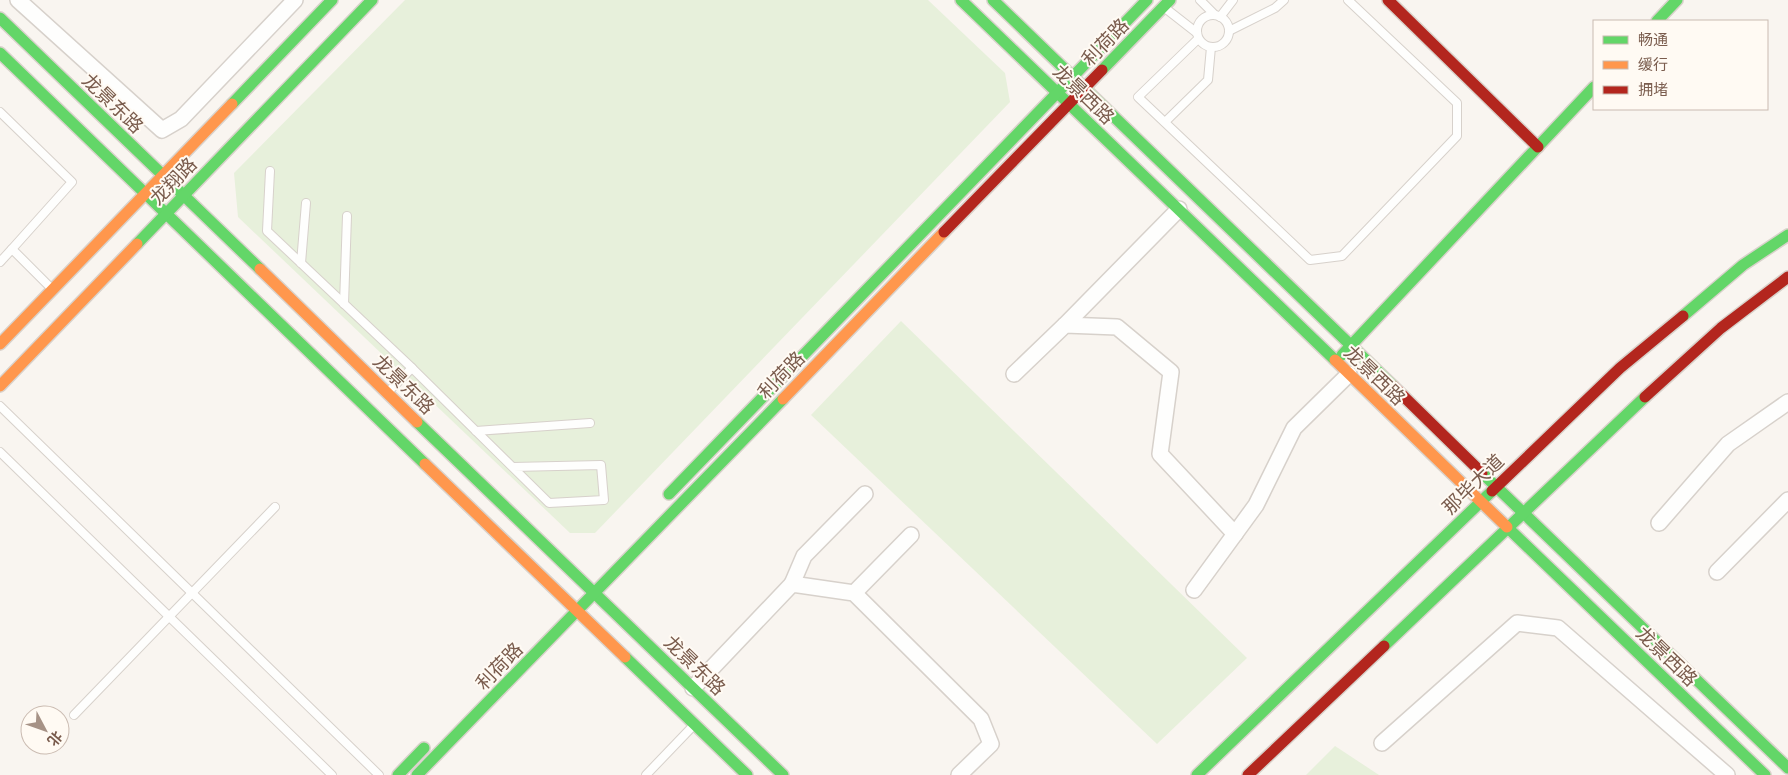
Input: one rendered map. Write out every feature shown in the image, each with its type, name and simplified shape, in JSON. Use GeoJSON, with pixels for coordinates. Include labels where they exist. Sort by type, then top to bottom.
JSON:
{"type":"FeatureCollection","features":[{"type":"Feature","properties":{"kind":"main road","name":"龙翔路"},"geometry":{"type":"LineString","coordinates":[[0,344],[332,0]]}},
{"type":"Feature","properties":{"kind":"main road","name":"龙翔路"},"geometry":{"type":"LineString","coordinates":[[0,386],[372,0]]}},
{"type":"Feature","properties":{"kind":"main road","name":"龙景西路"},"geometry":{"type":"LineString","coordinates":[[961,0],[1765,775]]}},
{"type":"Feature","properties":{"kind":"main road","name":"龙景西路"},"geometry":{"type":"LineString","coordinates":[[993,0],[1788,768]]}},
{"type":"Feature","properties":{"kind":"main road","name":"利荷路"},"geometry":{"type":"LineString","coordinates":[[660,504],[1147,0]]}},
{"type":"Feature","properties":{"kind":"main road"},"geometry":{"type":"LineString","coordinates":[[1388,0],[1538,147]]}},
{"type":"Feature","properties":{"kind":"main road"},"geometry":{"type":"LineString","coordinates":[[1658,20],[1677,0]]}},
{"type":"Feature","properties":{"kind":"main road","name":"利荷路"},"geometry":{"type":"LineString","coordinates":[[417,775],[1166,4]]}},
{"type":"Feature","properties":{"kind":"main road","name":"龙景东路"},"geometry":{"type":"LineString","coordinates":[[0,18],[387,392],[575,592],[577,611],[747,775]]}},
{"type":"Feature","properties":{"kind":"main road","name":"龙景东路"},"geometry":{"type":"LineString","coordinates":[[0,53],[166,214],[575,592],[594,593],[783,775]]}},
{"type":"Feature","properties":{"kind":"main road"},"geometry":{"type":"LineString","coordinates":[[1336,362],[1593,88]]}},
{"type":"Feature","properties":{"kind":"main road","name":"那毕大道"},"geometry":{"type":"LineString","coordinates":[[1197,775],[1496,485],[1743,265],[1788,235]]}},
{"type":"Feature","properties":{"kind":"main road"},"geometry":{"type":"LineString","coordinates":[[1248,775],[1523,512],[1642,393],[1721,328],[1788,277]]}},
{"type":"Feature","properties":{"kind":"main road"},"geometry":{"type":"LineString","coordinates":[[398,775],[432,740]]}},
{"type":"Feature","properties":{"kind":"street"},"geometry":{"type":"LineString","coordinates":[[18,0],[162,130],[181,119],[295,0]]}},
{"type":"Feature","properties":{"kind":"street"},"geometry":{"type":"LineString","coordinates":[[1014,374],[1065,325],[1178,209]]}},
{"type":"Feature","properties":{"kind":"street"},"geometry":{"type":"LineString","coordinates":[[1065,325],[1116,327],[1171,372],[1160,454],[1235,534]]}},
{"type":"Feature","properties":{"kind":"street"},"geometry":{"type":"LineString","coordinates":[[1194,590],[1256,505],[1294,428],[1349,374]]}},
{"type":"Feature","properties":{"kind":"street"},"geometry":{"type":"LineString","coordinates":[[1659,523],[1728,444],[1788,402]]}},
{"type":"Feature","properties":{"kind":"street"},"geometry":{"type":"LineString","coordinates":[[694,688],[792,584],[804,556],[865,494]]}},
{"type":"Feature","properties":{"kind":"street"},"geometry":{"type":"LineString","coordinates":[[1717,572],[1786,506]]}},
{"type":"Feature","properties":{"kind":"street"},"geometry":{"type":"LineString","coordinates":[[854,593],[911,536]]}},
{"type":"Feature","properties":{"kind":"street"},"geometry":{"type":"LineString","coordinates":[[792,584],[854,593],[981,719],[990,744],[959,775]]}},
{"type":"Feature","properties":{"kind":"street"},"geometry":{"type":"LineString","coordinates":[[1382,743],[1517,623],[1558,628],[1727,775]]}},
{"type":"Feature","properties":{"kind":"lane"},"geometry":{"type":"LineString","coordinates":[[1166,4],[1206,46],[1211,48],[1221,46],[1228,37],[1228,25],[1200,0]]}},
{"type":"Feature","properties":{"kind":"lane"},"geometry":{"type":"LineString","coordinates":[[1233,0],[1218,16],[1204,18],[1200,22],[1198,36],[1138,97],[1310,260],[1342,256],[1457,136],[1457,103],[1348,0]]}},
{"type":"Feature","properties":{"kind":"lane"},"geometry":{"type":"LineString","coordinates":[[1229,31],[1275,8],[1284,0]]}},
{"type":"Feature","properties":{"kind":"lane"},"geometry":{"type":"LineString","coordinates":[[1165,122],[1208,80],[1211,48]]}},
{"type":"Feature","properties":{"kind":"lane"},"geometry":{"type":"LineString","coordinates":[[0,112],[72,182],[0,262]]}},
{"type":"Feature","properties":{"kind":"lane"},"geometry":{"type":"LineString","coordinates":[[270,171],[268,231],[412,368],[512,468],[549,503],[604,500],[601,465],[512,468]]}},
{"type":"Feature","properties":{"kind":"lane"},"geometry":{"type":"LineString","coordinates":[[301,263],[306,203]]}},
{"type":"Feature","properties":{"kind":"lane"},"geometry":{"type":"LineString","coordinates":[[344,304],[348,216]]}},
{"type":"Feature","properties":{"kind":"lane"},"geometry":{"type":"LineString","coordinates":[[12,249],[53,290]]}},
{"type":"Feature","properties":{"kind":"lane"},"geometry":{"type":"LineString","coordinates":[[387,392],[412,368]]}},
{"type":"Feature","properties":{"kind":"lane"},"geometry":{"type":"LineString","coordinates":[[0,406],[379,775]]}},
{"type":"Feature","properties":{"kind":"lane"},"geometry":{"type":"LineString","coordinates":[[476,431],[590,423]]}},
{"type":"Feature","properties":{"kind":"lane"},"geometry":{"type":"LineString","coordinates":[[0,452],[332,775]]}},
{"type":"Feature","properties":{"kind":"lane"},"geometry":{"type":"LineString","coordinates":[[74,715],[275,507]]}},
{"type":"Feature","properties":{"kind":"lane"},"geometry":{"type":"LineString","coordinates":[[646,775],[695,725]]}},
{"type":"Feature","properties":{"kind":"green space"},"geometry":{"type":"Polygon","coordinates":[[[405,0],[928,0],[1005,73],[1010,102],[595,533],[570,533],[238,217],[234,173],[405,0]]]}},
{"type":"Feature","properties":{"kind":"green space"},"geometry":{"type":"Polygon","coordinates":[[[901,321],[1247,658],[1157,744],[811,415],[901,321]]]}},
{"type":"Feature","properties":{"kind":"green space"},"geometry":{"type":"Polygon","coordinates":[[[1335,746],[1379,775],[1306,775],[1335,746]]]}},
{"type":"Feature","properties":{"kind":"traffic: fast"},"geometry":{"type":"LineString","coordinates":[[232,104],[332,0]]}},
{"type":"Feature","properties":{"kind":"traffic: fast"},"geometry":{"type":"LineString","coordinates":[[137,244],[372,0]]}},
{"type":"Feature","properties":{"kind":"traffic: fast"},"geometry":{"type":"LineString","coordinates":[[961,0],[1335,360]]}},
{"type":"Feature","properties":{"kind":"traffic: fast"},"geometry":{"type":"LineString","coordinates":[[993,0],[1393,386]]}},
{"type":"Feature","properties":{"kind":"traffic: fast"},"geometry":{"type":"LineString","coordinates":[[669,494],[1147,0]]}},
{"type":"Feature","properties":{"kind":"traffic: fast"},"geometry":{"type":"LineString","coordinates":[[1102,70],[1170,0]]}},
{"type":"Feature","properties":{"kind":"traffic: fast"},"geometry":{"type":"LineString","coordinates":[[1658,20],[1677,0]]}},
{"type":"Feature","properties":{"kind":"traffic: fast"},"geometry":{"type":"LineString","coordinates":[[0,18],[260,269]]}},
{"type":"Feature","properties":{"kind":"traffic: fast"},"geometry":{"type":"LineString","coordinates":[[0,53],[425,464]]}},
{"type":"Feature","properties":{"kind":"traffic: fast"},"geometry":{"type":"LineString","coordinates":[[1342,355],[1593,88]]}},
{"type":"Feature","properties":{"kind":"traffic: fast"},"geometry":{"type":"LineString","coordinates":[[1683,316],[1743,265],[1788,235]]}},
{"type":"Feature","properties":{"kind":"traffic: fast"},"geometry":{"type":"LineString","coordinates":[[1384,646],[1645,397]]}},
{"type":"Feature","properties":{"kind":"traffic: fast"},"geometry":{"type":"LineString","coordinates":[[417,775],[783,399]]}},
{"type":"Feature","properties":{"kind":"traffic: fast"},"geometry":{"type":"LineString","coordinates":[[417,422],[783,775]]}},
{"type":"Feature","properties":{"kind":"traffic: fast"},"geometry":{"type":"LineString","coordinates":[[1482,473],[1788,768]]}},
{"type":"Feature","properties":{"kind":"traffic: fast"},"geometry":{"type":"LineString","coordinates":[[1197,775],[1492,491]]}},
{"type":"Feature","properties":{"kind":"traffic: fast"},"geometry":{"type":"LineString","coordinates":[[1507,527],[1765,775]]}},
{"type":"Feature","properties":{"kind":"traffic: fast"},"geometry":{"type":"LineString","coordinates":[[625,657],[747,775]]}},
{"type":"Feature","properties":{"kind":"traffic: fast"},"geometry":{"type":"LineString","coordinates":[[398,775],[424,748]]}},
{"type":"Feature","properties":{"kind":"traffic: slow"},"geometry":{"type":"LineString","coordinates":[[0,344],[232,104]]}},
{"type":"Feature","properties":{"kind":"traffic: slow"},"geometry":{"type":"LineString","coordinates":[[783,399],[944,232]]}},
{"type":"Feature","properties":{"kind":"traffic: slow"},"geometry":{"type":"LineString","coordinates":[[0,386],[137,244]]}},
{"type":"Feature","properties":{"kind":"traffic: slow"},"geometry":{"type":"LineString","coordinates":[[260,269],[417,422]]}},
{"type":"Feature","properties":{"kind":"traffic: slow"},"geometry":{"type":"LineString","coordinates":[[1335,360],[1507,527]]}},
{"type":"Feature","properties":{"kind":"traffic: slow"},"geometry":{"type":"LineString","coordinates":[[425,464],[625,657]]}},
{"type":"Feature","properties":{"kind":"traffic: jam"},"geometry":{"type":"LineString","coordinates":[[1388,0],[1538,147]]}},
{"type":"Feature","properties":{"kind":"traffic: jam"},"geometry":{"type":"LineString","coordinates":[[944,232],[1102,70]]}},
{"type":"Feature","properties":{"kind":"traffic: jam"},"geometry":{"type":"LineString","coordinates":[[1645,397],[1721,328],[1788,277]]}},
{"type":"Feature","properties":{"kind":"traffic: jam"},"geometry":{"type":"LineString","coordinates":[[1492,491],[1620,368],[1683,316]]}},
{"type":"Feature","properties":{"kind":"traffic: jam"},"geometry":{"type":"LineString","coordinates":[[1393,386],[1482,473]]}},
{"type":"Feature","properties":{"kind":"traffic: jam"},"geometry":{"type":"LineString","coordinates":[[1248,775],[1384,646]]}}]}
